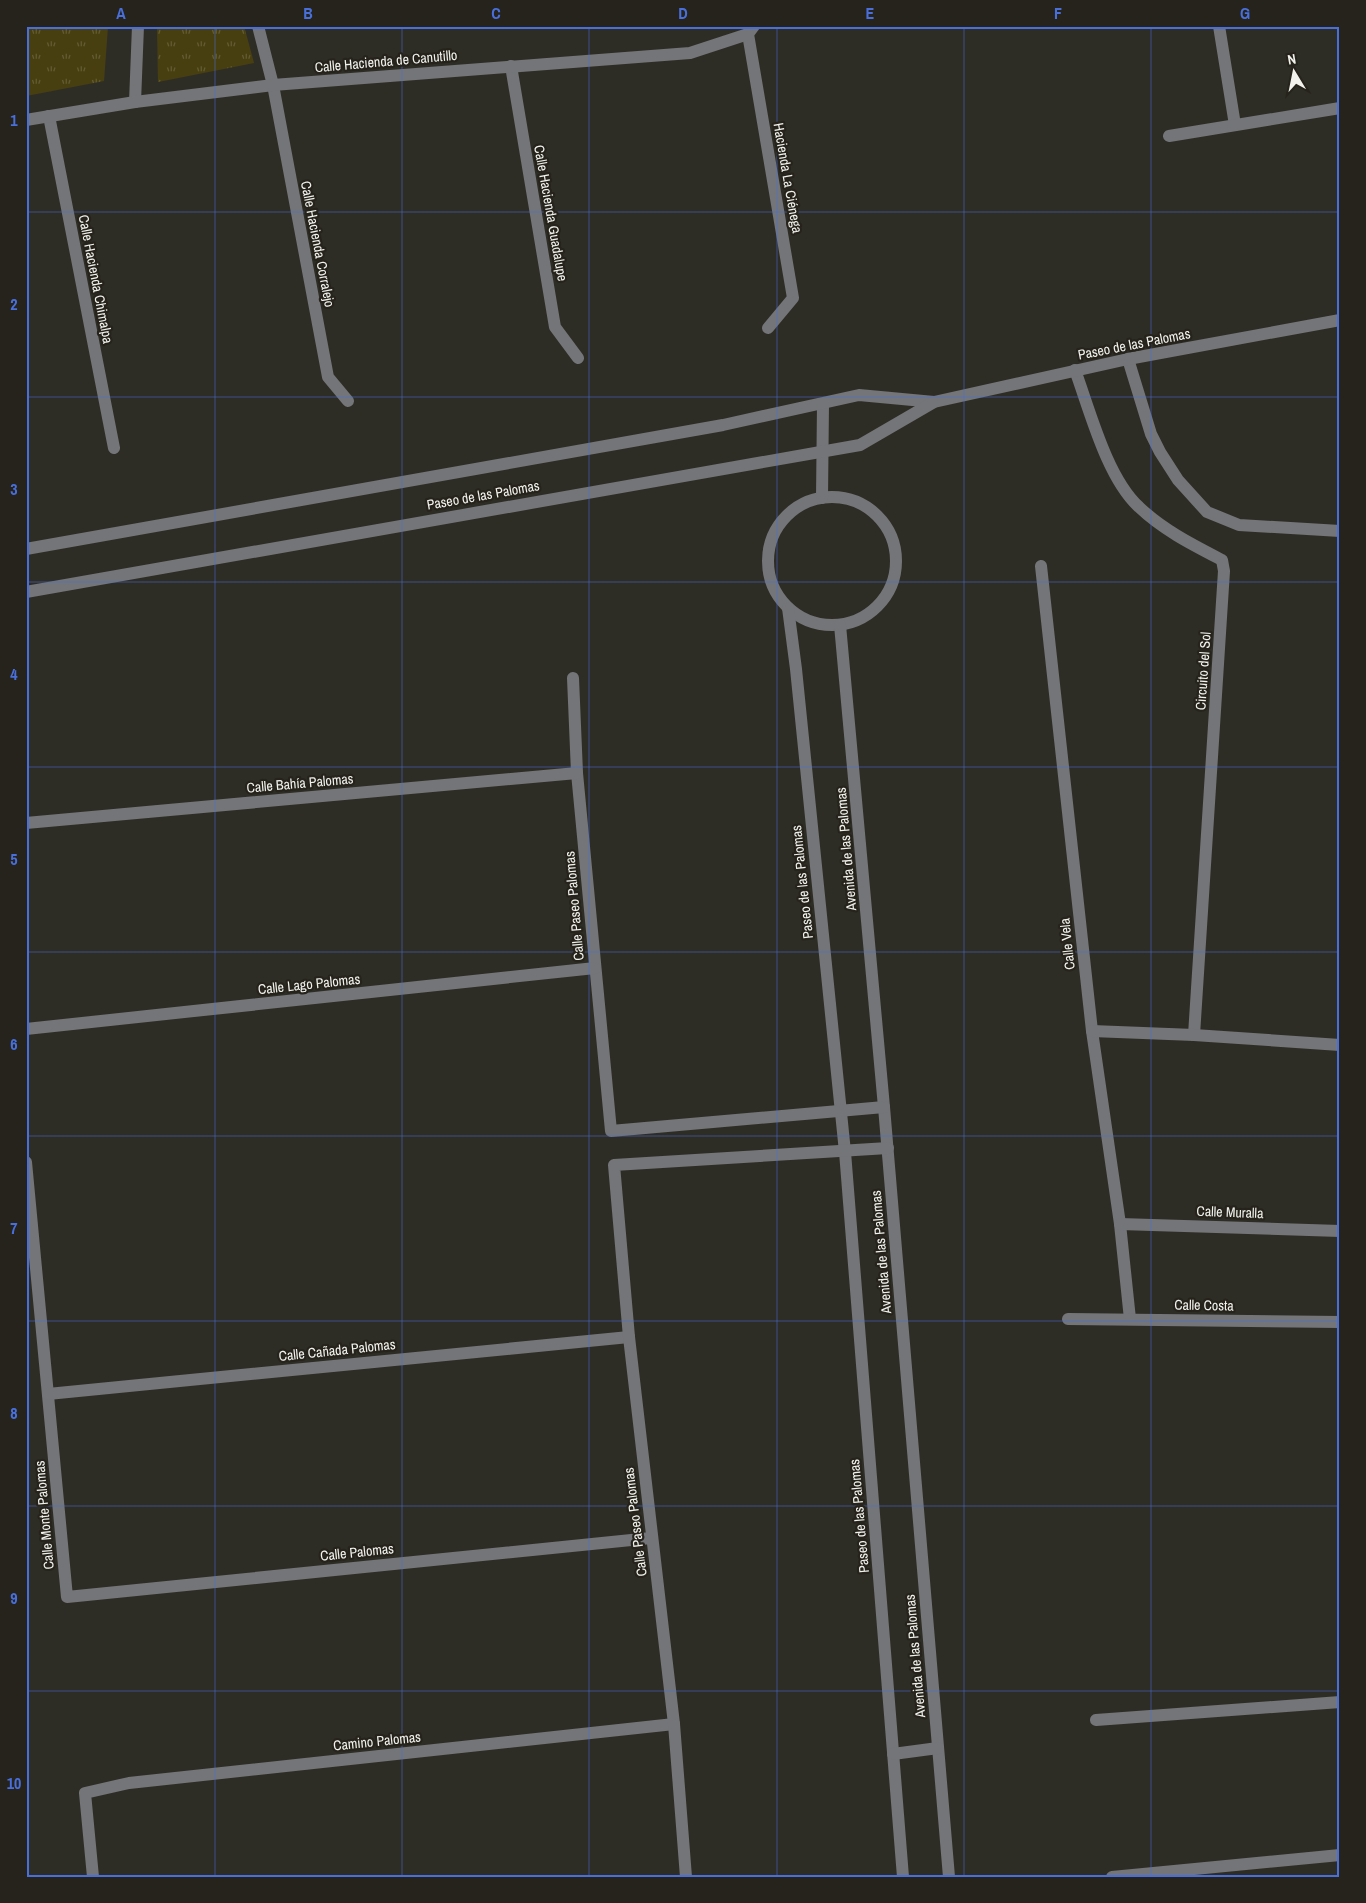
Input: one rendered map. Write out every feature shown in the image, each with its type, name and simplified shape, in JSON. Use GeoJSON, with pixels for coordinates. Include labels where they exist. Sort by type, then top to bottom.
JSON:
{"type":"FeatureCollection","features":[{"type":"Feature","properties":{"kind":"street"},"geometry":{"type":"LineString","coordinates":[[135,102],[138,26]]}},
{"type":"Feature","properties":{"kind":"street","name":"Calle Hacienda Corralejo"},"geometry":{"type":"LineString","coordinates":[[258,26],[274,85],[328,377],[348,401]]}},
{"type":"Feature","properties":{"kind":"street"},"geometry":{"type":"LineString","coordinates":[[1219,26],[1235,125]]}},
{"type":"Feature","properties":{"kind":"street","name":"Calle Hacienda de Canutillo"},"geometry":{"type":"LineString","coordinates":[[26,120],[135,102],[274,85],[690,53],[751,30]]}},
{"type":"Feature","properties":{"kind":"street","name":"Hacienda La Ciénega"},"geometry":{"type":"LineString","coordinates":[[751,30],[793,298],[768,328]]}},
{"type":"Feature","properties":{"kind":"street","name":"Calle Hacienda Guadalupe"},"geometry":{"type":"LineString","coordinates":[[511,66],[555,327],[578,358]]}},
{"type":"Feature","properties":{"kind":"street"},"geometry":{"type":"LineString","coordinates":[[1169,136],[1340,108]]}},
{"type":"Feature","properties":{"kind":"street","name":"Calle Hacienda Chimalpa"},"geometry":{"type":"LineString","coordinates":[[49,116],[114,448]]}},
{"type":"Feature","properties":{"kind":"street","name":"Paseo de las Palomas"},"geometry":{"type":"LineString","coordinates":[[26,592],[860,445],[934,402],[1128,359],[1340,320]]}},
{"type":"Feature","properties":{"kind":"street"},"geometry":{"type":"LineString","coordinates":[[1128,359],[1151,434],[1160,452],[1178,480],[1207,512],[1239,525],[1340,531]]}},
{"type":"Feature","properties":{"kind":"street","name":"Circuito del Sol"},"geometry":{"type":"LineString","coordinates":[[1076,370],[1102,445],[1122,486],[1138,506],[1172,534],[1222,560],[1224,571],[1194,1035]]}},
{"type":"Feature","properties":{"kind":"street","name":"Paseo de las Palomas"},"geometry":{"type":"LineString","coordinates":[[26,549],[723,425],[859,395],[934,402]]}},
{"type":"Feature","properties":{"kind":"street"},"geometry":{"type":"LineString","coordinates":[[822,404],[822,498]]}},
{"type":"Feature","properties":{"kind":"street"},"geometry":{"type":"LineString","coordinates":[[822,498],[852,500],[872,510],[884,522],[893,538],[897,555],[896,573],[891,589],[880,604],[867,615],[851,623],[840,625],[809,621],[788,608],[778,595],[770,578],[768,560],[770,543],[778,527],[790,513],[804,503],[822,498]]}},
{"type":"Feature","properties":{"kind":"street","name":"Calle Vela"},"geometry":{"type":"LineString","coordinates":[[1041,566],[1092,1031],[1120,1224],[1130,1319]]}},
{"type":"Feature","properties":{"kind":"street","name":"Paseo de las Palomas"},"geometry":{"type":"LineString","coordinates":[[788,608],[796,669],[845,1152],[902,1877]]}},
{"type":"Feature","properties":{"kind":"street","name":"Avenida de las Palomas"},"geometry":{"type":"LineString","coordinates":[[840,625],[888,1148],[949,1877]]}},
{"type":"Feature","properties":{"kind":"street","name":"Calle Paseo Palomas"},"geometry":{"type":"LineString","coordinates":[[573,678],[576,773],[611,1131],[840,1111]]}},
{"type":"Feature","properties":{"kind":"street","name":"Calle Bahía Palomas"},"geometry":{"type":"LineString","coordinates":[[26,824],[576,773]]}},
{"type":"Feature","properties":{"kind":"street","name":"Calle Lago Palomas"},"geometry":{"type":"LineString","coordinates":[[26,1028],[595,968]]}},
{"type":"Feature","properties":{"kind":"street"},"geometry":{"type":"LineString","coordinates":[[1092,1031],[1194,1035],[1340,1045]]}},
{"type":"Feature","properties":{"kind":"street"},"geometry":{"type":"LineString","coordinates":[[840,1111],[884,1107]]}},
{"type":"Feature","properties":{"kind":"street"},"geometry":{"type":"LineString","coordinates":[[845,1152],[888,1148]]}},
{"type":"Feature","properties":{"kind":"street","name":"Calle Paseo Palomas"},"geometry":{"type":"LineString","coordinates":[[686,1877],[674,1724],[629,1337],[614,1164],[845,1152]]}},
{"type":"Feature","properties":{"kind":"street","name":"Calle Monte Palomas"},"geometry":{"type":"LineString","coordinates":[[26,1162],[67,1597]]}},
{"type":"Feature","properties":{"kind":"street","name":"Calle Muralla"},"geometry":{"type":"LineString","coordinates":[[1120,1224],[1340,1231]]}},
{"type":"Feature","properties":{"kind":"street","name":"Calle Costa"},"geometry":{"type":"LineString","coordinates":[[1068,1319],[1340,1322]]}},
{"type":"Feature","properties":{"kind":"street","name":"Calle Cañada Palomas"},"geometry":{"type":"LineString","coordinates":[[48,1394],[629,1337]]}},
{"type":"Feature","properties":{"kind":"street","name":"Calle Palomas"},"geometry":{"type":"LineString","coordinates":[[67,1597],[651,1538]]}},
{"type":"Feature","properties":{"kind":"street"},"geometry":{"type":"LineString","coordinates":[[1096,1720],[1340,1702]]}},
{"type":"Feature","properties":{"kind":"street","name":"Camino Palomas"},"geometry":{"type":"LineString","coordinates":[[93,1877],[85,1793],[129,1783],[674,1724]]}},
{"type":"Feature","properties":{"kind":"street"},"geometry":{"type":"LineString","coordinates":[[893,1754],[938,1748]]}},
{"type":"Feature","properties":{"kind":"street"},"geometry":{"type":"LineString","coordinates":[[1112,1877],[1340,1855]]}},
{"type":"Feature","properties":{"kind":"green space"},"geometry":{"type":"Polygon","coordinates":[[[26,26],[108,26],[104,81],[26,96],[26,26]]]}},
{"type":"Feature","properties":{"kind":"green space"},"geometry":{"type":"Polygon","coordinates":[[[157,26],[244,26],[254,63],[158,82],[157,26]]]}}]}
